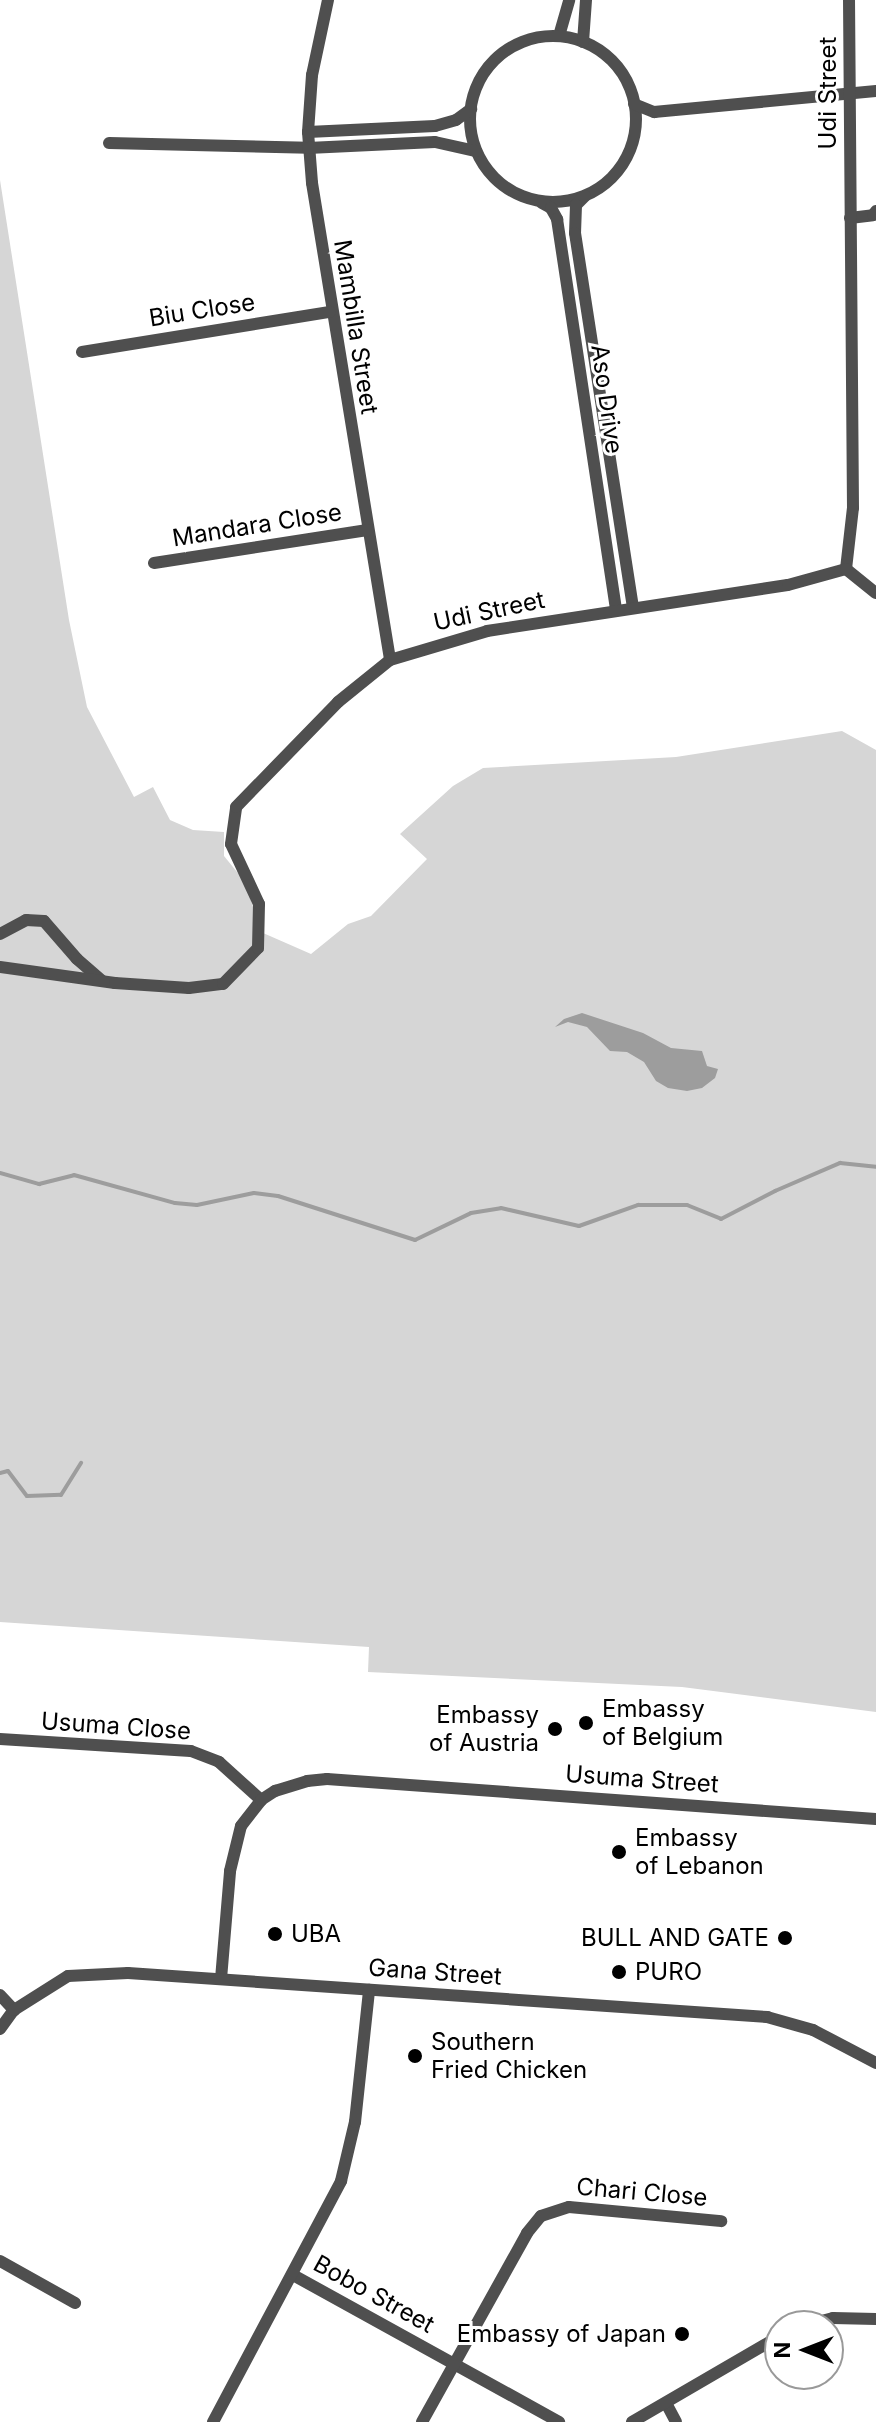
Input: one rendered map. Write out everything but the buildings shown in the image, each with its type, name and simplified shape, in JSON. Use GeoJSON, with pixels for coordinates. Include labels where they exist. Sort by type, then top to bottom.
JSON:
{"type":"FeatureCollection","features":[{"type":"Feature","properties":{"kind":"street","name":"Mambilla Street"},"geometry":{"type":"LineString","coordinates":[[328,0],[312,75],[308,148],[330,312],[390,660]]}},
{"type":"Feature","properties":{"kind":"street"},"geometry":{"type":"LineString","coordinates":[[559,36],[569,0]]}},
{"type":"Feature","properties":{"kind":"street"},"geometry":{"type":"LineString","coordinates":[[583,42],[586,0]]}},
{"type":"Feature","properties":{"kind":"street","name":"Udi Street"},"geometry":{"type":"LineString","coordinates":[[103,981],[189,988],[223,984],[258,948],[259,904],[231,844],[236,807],[338,702],[390,660],[463,636],[788,585],[846,569],[853,508],[849,0]]}},
{"type":"Feature","properties":{"kind":"street"},"geometry":{"type":"LineString","coordinates":[[559,36],[583,42],[617,67],[634,104],[635,131],[623,163],[613,176],[586,196],[571,201],[539,202],[502,184],[476,151],[471,109],[477,85],[497,58],[526,41],[559,36]]}},
{"type":"Feature","properties":{"kind":"street"},"geometry":{"type":"LineString","coordinates":[[634,104],[654,112],[876,91]]}},
{"type":"Feature","properties":{"kind":"street"},"geometry":{"type":"LineString","coordinates":[[308,132],[435,126],[456,120],[471,109]]}},
{"type":"Feature","properties":{"kind":"street"},"geometry":{"type":"LineString","coordinates":[[109,143],[308,148],[435,142],[476,151]]}},
{"type":"Feature","properties":{"kind":"street","name":"Aso Drive"},"geometry":{"type":"LineString","coordinates":[[586,196],[576,205],[574,225],[633,608]]}},
{"type":"Feature","properties":{"kind":"street","name":"Aso Drive"},"geometry":{"type":"LineString","coordinates":[[539,202],[551,208],[557,219],[616,611]]}},
{"type":"Feature","properties":{"kind":"street"},"geometry":{"type":"LineString","coordinates":[[850,218],[873,215],[876,211]]}},
{"type":"Feature","properties":{"kind":"street","name":"Biu Close"},"geometry":{"type":"LineString","coordinates":[[82,352],[330,312]]}},
{"type":"Feature","properties":{"kind":"street","name":"Mandara Close"},"geometry":{"type":"LineString","coordinates":[[154,563],[367,530]]}},
{"type":"Feature","properties":{"kind":"street"},"geometry":{"type":"LineString","coordinates":[[846,569],[876,593]]}},
{"type":"Feature","properties":{"kind":"street"},"geometry":{"type":"LineString","coordinates":[[0,934],[26,920],[44,921],[77,959],[103,981]]}},
{"type":"Feature","properties":{"kind":"street"},"geometry":{"type":"LineString","coordinates":[[0,967],[103,981]]}},
{"type":"Feature","properties":{"kind":"street","name":"Usuma Close"},"geometry":{"type":"LineString","coordinates":[[0,1739],[191,1751],[219,1762],[261,1800]]}},
{"type":"Feature","properties":{"kind":"street","name":"Usuma Street"},"geometry":{"type":"LineString","coordinates":[[261,1800],[288,1785],[327,1779],[876,1819]]}},
{"type":"Feature","properties":{"kind":"street"},"geometry":{"type":"LineString","coordinates":[[221,1979],[234,1846],[241,1826],[261,1800]]}},
{"type":"Feature","properties":{"kind":"street","name":"Gana Street"},"geometry":{"type":"LineString","coordinates":[[0,2029],[14,2010],[68,1976],[221,1979],[767,2017],[813,2030],[876,2063]]}},
{"type":"Feature","properties":{"kind":"street"},"geometry":{"type":"LineString","coordinates":[[213,2422],[330,2206],[349,2155],[369,1990]]}},
{"type":"Feature","properties":{"kind":"street"},"geometry":{"type":"LineString","coordinates":[[0,1995],[14,2010]]}},
{"type":"Feature","properties":{"kind":"street","name":"Chari Close"},"geometry":{"type":"LineString","coordinates":[[422,2422],[527,2233],[550,2210],[569,2207],[721,2221]]}},
{"type":"Feature","properties":{"kind":"street"},"geometry":{"type":"LineString","coordinates":[[0,2261],[75,2303]]}},
{"type":"Feature","properties":{"kind":"street","name":"Bobo Street"},"geometry":{"type":"LineString","coordinates":[[293,2275],[559,2422]]}},
{"type":"Feature","properties":{"kind":"street"},"geometry":{"type":"LineString","coordinates":[[844,2318],[876,2319]]}},
{"type":"Feature","properties":{"kind":"street"},"geometry":{"type":"LineString","coordinates":[[632,2422],[764,2345]]}},
{"type":"Feature","properties":{"kind":"street"},"geometry":{"type":"LineString","coordinates":[[666,2403],[676,2422]]}},
{"type":"Feature","properties":{"kind":"shaded area"},"geometry":{"type":"Polygon","coordinates":[[[0,180],[69,620],[87,707],[134,797],[153,787],[170,820],[193,830],[224,832],[224,856],[246,883],[253,907],[254,929],[311,954],[348,924],[371,916],[427,859],[400,834],[453,786],[483,768],[676,757],[842,731],[876,750],[876,1712],[682,1687],[368,1672],[369,1647],[0,1622],[0,180]]]}},
{"type":"Feature","properties":{"kind":"shaded area"},"geometry":{"type":"Polygon","coordinates":[[[582,1013],[643,1033],[671,1048],[702,1051],[707,1066],[718,1069],[715,1078],[702,1088],[687,1091],[668,1088],[656,1081],[644,1062],[627,1052],[610,1051],[587,1027],[568,1022],[555,1027],[564,1019],[582,1013]]]}},
{"type":"Feature","properties":{"kind":"waterway"},"geometry":{"type":"LineString","coordinates":[[0,1173],[39,1184],[74,1175],[175,1203],[197,1205],[254,1193],[278,1196],[415,1240],[471,1213],[501,1208],[579,1226],[638,1205],[687,1205],[721,1219],[840,1163],[876,1167]]}},
{"type":"Feature","properties":{"kind":"waterway"},"geometry":{"type":"LineString","coordinates":[[0,1473],[8,1471],[27,1496],[61,1495],[81,1463]]}},
{"type":"Feature","properties":{"kind":"place","name":"Embassy of Belgium"},"geometry":{"type":"Point","coordinates":[586,1723]}},
{"type":"Feature","properties":{"kind":"place","name":"Embassy of Austria"},"geometry":{"type":"Point","coordinates":[555,1729]}},
{"type":"Feature","properties":{"kind":"place","name":"Embassy of Lebanon"},"geometry":{"type":"Point","coordinates":[619,1852]}},
{"type":"Feature","properties":{"kind":"place","name":"UBA"},"geometry":{"type":"Point","coordinates":[275,1934]}},
{"type":"Feature","properties":{"kind":"place","name":"BULL AND GATE"},"geometry":{"type":"Point","coordinates":[785,1938]}},
{"type":"Feature","properties":{"kind":"place","name":"PURO"},"geometry":{"type":"Point","coordinates":[619,1972]}},
{"type":"Feature","properties":{"kind":"place","name":"Southern Fried Chicken"},"geometry":{"type":"Point","coordinates":[415,2056]}},
{"type":"Feature","properties":{"kind":"place","name":"Embassy of Japan"},"geometry":{"type":"Point","coordinates":[682,2334]}}]}
